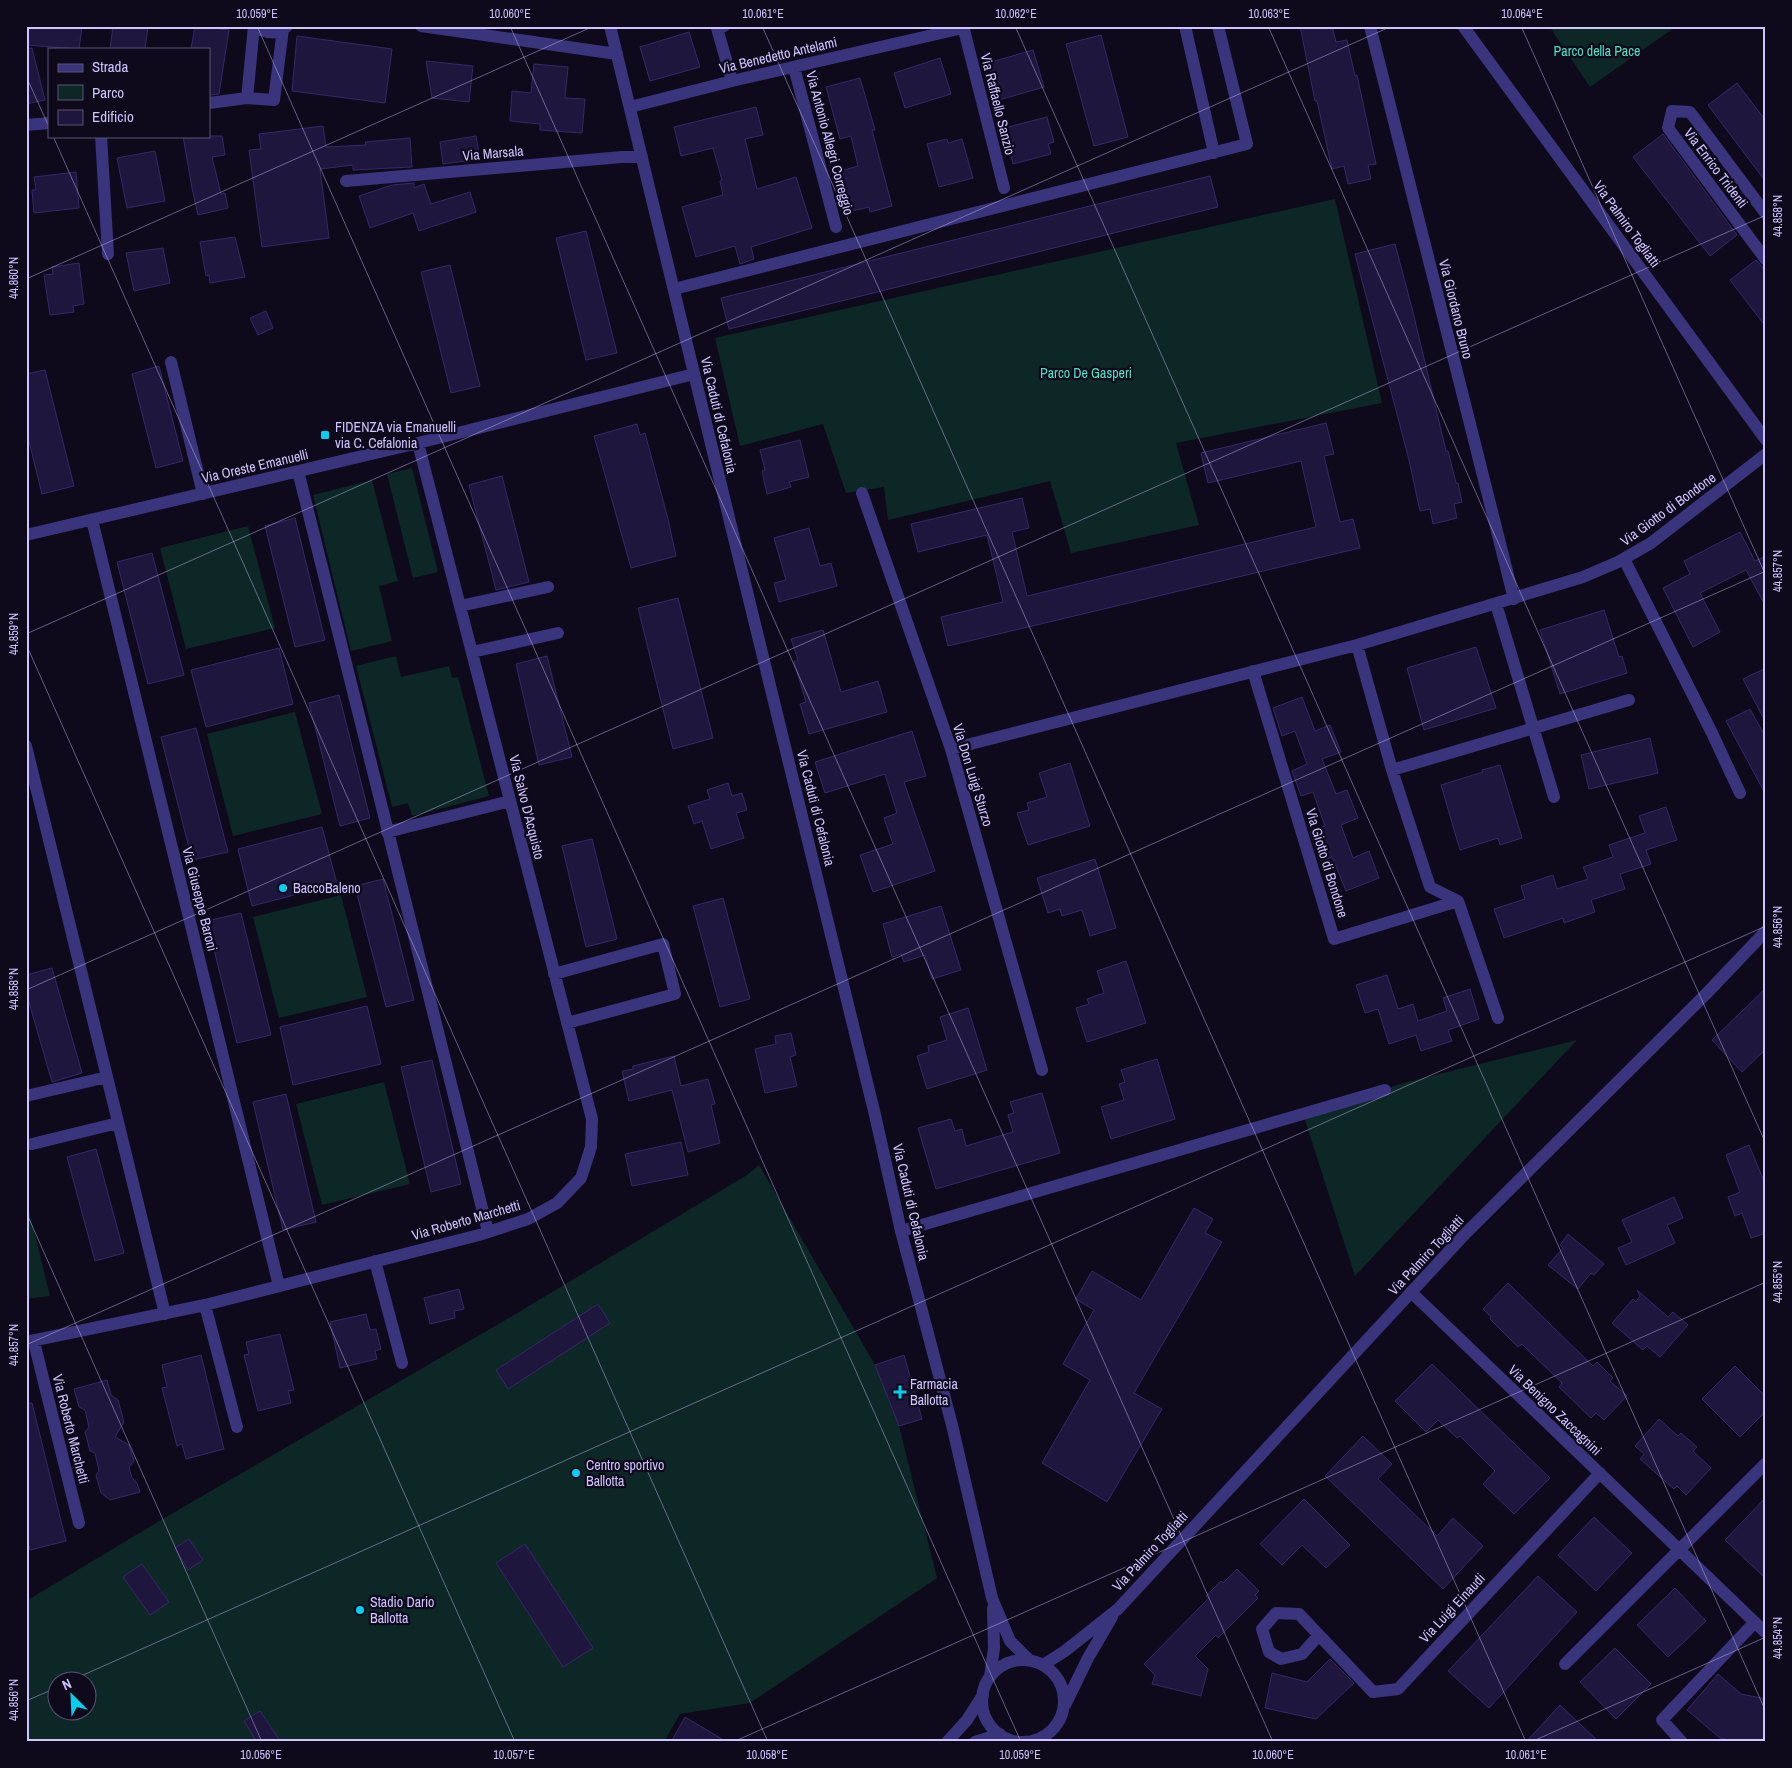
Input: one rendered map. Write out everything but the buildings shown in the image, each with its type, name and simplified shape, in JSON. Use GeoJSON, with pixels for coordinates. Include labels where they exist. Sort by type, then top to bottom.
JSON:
{"type":"FeatureCollection","features":[{"type":"Feature","properties":{"kind":"street"},"geometry":{"type":"LineString","coordinates":[[210,103],[247,98],[274,100],[285,28],[271,33],[264,32],[255,26],[247,98]]}},
{"type":"Feature","properties":{"kind":"street"},"geometry":{"type":"LineString","coordinates":[[421,26],[616,54]]}},
{"type":"Feature","properties":{"kind":"street","name":"Via Caduti di Cefalonia"},"geometry":{"type":"LineString","coordinates":[[610,26],[875,1114],[901,1231],[952,1426],[992,1598],[1010,1641],[1029,1660]]}},
{"type":"Feature","properties":{"kind":"street"},"geometry":{"type":"LineString","coordinates":[[724,26],[717,28],[732,81]]}},
{"type":"Feature","properties":{"kind":"street"},"geometry":{"type":"LineString","coordinates":[[1184,26],[1214,153]]}},
{"type":"Feature","properties":{"kind":"street"},"geometry":{"type":"LineString","coordinates":[[674,288],[1247,144],[1218,26]]}},
{"type":"Feature","properties":{"kind":"street","name":"Via Giordano Bruno"},"geometry":{"type":"LineString","coordinates":[[1370,26],[1514,599]]}},
{"type":"Feature","properties":{"kind":"street","name":"Via Palmiro Togliatti"},"geometry":{"type":"LineString","coordinates":[[1463,26],[1766,440]]}},
{"type":"Feature","properties":{"kind":"street","name":"Via Benedetto Antelami"},"geometry":{"type":"LineString","coordinates":[[630,107],[963,27]]}},
{"type":"Feature","properties":{"kind":"street","name":"Via Raffaello Sanzio"},"geometry":{"type":"LineString","coordinates":[[963,27],[1004,188]]}},
{"type":"Feature","properties":{"kind":"street","name":"Via Antonio Allegri Correggio"},"geometry":{"type":"LineString","coordinates":[[794,67],[836,227]]}},
{"type":"Feature","properties":{"kind":"street","name":"Via Enrico Tridenti"},"geometry":{"type":"LineString","coordinates":[[1766,214],[1690,112],[1672,111],[1668,128],[1766,260]]}},
{"type":"Feature","properties":{"kind":"street"},"geometry":{"type":"LineString","coordinates":[[26,125],[48,123]]}},
{"type":"Feature","properties":{"kind":"street"},"geometry":{"type":"LineString","coordinates":[[101,138],[108,254]]}},
{"type":"Feature","properties":{"kind":"street","name":"Via Marsala"},"geometry":{"type":"LineString","coordinates":[[346,182],[622,157],[642,157]]}},
{"type":"Feature","properties":{"kind":"street"},"geometry":{"type":"LineString","coordinates":[[171,362],[203,494]]}},
{"type":"Feature","properties":{"kind":"street","name":"Via Oreste Emanuelli"},"geometry":{"type":"LineString","coordinates":[[26,535],[418,443],[694,374]]}},
{"type":"Feature","properties":{"kind":"street","name":"Via Salvo D'Acquisto"},"geometry":{"type":"LineString","coordinates":[[418,443],[592,1118],[592,1147],[581,1178]]}},
{"type":"Feature","properties":{"kind":"street","name":"Via Giotto di Bondone"},"geometry":{"type":"LineString","coordinates":[[951,749],[1357,644],[1583,578],[1624,559],[1651,543],[1766,454]]}},
{"type":"Feature","properties":{"kind":"street"},"geometry":{"type":"LineString","coordinates":[[298,471],[488,1232]]}},
{"type":"Feature","properties":{"kind":"street","name":"Via Don Luigi Sturzo"},"geometry":{"type":"LineString","coordinates":[[862,493],[951,749],[1042,1070]]}},
{"type":"Feature","properties":{"kind":"street","name":"Via Giuseppe Baroni"},"geometry":{"type":"LineString","coordinates":[[92,520],[279,1286]]}},
{"type":"Feature","properties":{"kind":"street"},"geometry":{"type":"LineString","coordinates":[[1624,559],[1712,733],[1740,793]]}},
{"type":"Feature","properties":{"kind":"street"},"geometry":{"type":"LineString","coordinates":[[460,606],[548,587]]}},
{"type":"Feature","properties":{"kind":"street"},"geometry":{"type":"LineString","coordinates":[[1496,604],[1554,797]]}},
{"type":"Feature","properties":{"kind":"street"},"geometry":{"type":"LineString","coordinates":[[472,652],[558,633]]}},
{"type":"Feature","properties":{"kind":"street"},"geometry":{"type":"LineString","coordinates":[[1357,644],[1392,770],[1430,887],[1458,901],[1498,1018]]}},
{"type":"Feature","properties":{"kind":"street","name":"Via Giotto di Bondone"},"geometry":{"type":"LineString","coordinates":[[1253,671],[1334,939],[1458,901]]}},
{"type":"Feature","properties":{"kind":"street"},"geometry":{"type":"LineString","coordinates":[[1392,770],[1629,700]]}},
{"type":"Feature","properties":{"kind":"street"},"geometry":{"type":"LineString","coordinates":[[27,752],[165,1314]]}},
{"type":"Feature","properties":{"kind":"street"},"geometry":{"type":"LineString","coordinates":[[387,832],[510,801]]}},
{"type":"Feature","properties":{"kind":"street","name":"Via Palmiro Togliatti"},"geometry":{"type":"LineString","coordinates":[[1043,1665],[1065,1651],[1118,1609],[1465,1234],[1707,993],[1766,931]]}},
{"type":"Feature","properties":{"kind":"street"},"geometry":{"type":"LineString","coordinates":[[554,974],[663,944],[675,994],[567,1024]]}},
{"type":"Feature","properties":{"kind":"street"},"geometry":{"type":"LineString","coordinates":[[26,1096],[107,1076]]}},
{"type":"Feature","properties":{"kind":"street"},"geometry":{"type":"LineString","coordinates":[[901,1231],[1385,1090]]}},
{"type":"Feature","properties":{"kind":"street"},"geometry":{"type":"LineString","coordinates":[[32,1144],[118,1123]]}},
{"type":"Feature","properties":{"kind":"street","name":"Via Roberto Marchetti"},"geometry":{"type":"LineString","coordinates":[[79,1522],[30,1342],[205,1305],[488,1232],[528,1219],[557,1203],[581,1178]]}},
{"type":"Feature","properties":{"kind":"street"},"geometry":{"type":"LineString","coordinates":[[375,1261],[402,1363]]}},
{"type":"Feature","properties":{"kind":"street","name":"Via Benigno Zaccagnini"},"geometry":{"type":"LineString","coordinates":[[1411,1292],[1766,1632]]}},
{"type":"Feature","properties":{"kind":"street"},"geometry":{"type":"LineString","coordinates":[[205,1305],[237,1427]]}},
{"type":"Feature","properties":{"kind":"street"},"geometry":{"type":"LineString","coordinates":[[1565,1664],[1766,1463]]}},
{"type":"Feature","properties":{"kind":"street","name":"Via Luigi Einaudi"},"geometry":{"type":"LineString","coordinates":[[1319,1635],[1302,1654],[1281,1659],[1269,1652],[1262,1629],[1276,1613],[1299,1614],[1319,1635],[1373,1692],[1398,1689],[1600,1473]]}},
{"type":"Feature","properties":{"kind":"street","name":"Via Caduti di Cefalonia"},"geometry":{"type":"LineString","coordinates":[[990,1677],[994,1648],[992,1598]]}},
{"type":"Feature","properties":{"kind":"street","name":"Via Palmiro Togliatti"},"geometry":{"type":"LineString","coordinates":[[1000,1734],[1017,1741],[1048,1737],[1061,1718],[1088,1658],[1118,1609]]}},
{"type":"Feature","properties":{"kind":"street"},"geometry":{"type":"LineString","coordinates":[[1682,1742],[1662,1720],[1749,1631],[1755,1622]]}},
{"type":"Feature","properties":{"kind":"street"},"geometry":{"type":"LineString","coordinates":[[1000,1734],[991,1726],[986,1717],[983,1695],[985,1685],[990,1677],[1007,1663],[1029,1660],[1043,1665],[1053,1672],[1060,1683],[1064,1695],[1064,1708]]}},
{"type":"Feature","properties":{"kind":"street"},"geometry":{"type":"LineString","coordinates":[[947,1742],[967,1720],[983,1695]]}},
{"type":"Feature","properties":{"kind":"street"},"geometry":{"type":"LineString","coordinates":[[974,1742],[1000,1734]]}},
{"type":"Feature","properties":{"kind":"green space","name":"Parco della Pace"},"geometry":{"type":"Polygon","coordinates":[[[1549,26],[1677,26],[1590,87],[1549,26]]]}},
{"type":"Feature","properties":{"kind":"green space","name":"Parco De Gasperi"},"geometry":{"type":"Polygon","coordinates":[[[1335,199],[1382,403],[1176,443],[1199,525],[1071,553],[1050,481],[888,520],[884,487],[846,493],[823,424],[740,446],[715,338],[1335,199]]]}},
{"type":"Feature","properties":{"kind":"green space"},"geometry":{"type":"Polygon","coordinates":[[[412,468],[438,572],[413,578],[387,474],[412,468]]]}},
{"type":"Feature","properties":{"kind":"green space"},"geometry":{"type":"Polygon","coordinates":[[[372,480],[398,581],[379,586],[392,641],[351,651],[313,495],[372,480]]]}},
{"type":"Feature","properties":{"kind":"green space"},"geometry":{"type":"Polygon","coordinates":[[[248,526],[275,628],[186,649],[160,548],[248,526]]]}},
{"type":"Feature","properties":{"kind":"green space"},"geometry":{"type":"Polygon","coordinates":[[[396,656],[401,677],[449,666],[452,678],[458,677],[489,796],[412,816],[408,803],[392,807],[356,666],[396,656]]]}},
{"type":"Feature","properties":{"kind":"green space"},"geometry":{"type":"Polygon","coordinates":[[[295,712],[322,814],[233,836],[207,734],[295,712]]]}},
{"type":"Feature","properties":{"kind":"green space"},"geometry":{"type":"Polygon","coordinates":[[[341,895],[367,997],[279,1018],[253,917],[341,895]]]}},
{"type":"Feature","properties":{"kind":"green space"},"geometry":{"type":"Polygon","coordinates":[[[1577,1040],[1355,1276],[1303,1114],[1407,1082],[1577,1040]]]}},
{"type":"Feature","properties":{"kind":"green space"},"geometry":{"type":"Polygon","coordinates":[[[384,1082],[410,1184],[322,1205],[296,1104],[384,1082]]]}},
{"type":"Feature","properties":{"kind":"green space","name":"Centro sportivo Ballotta"},"geometry":{"type":"Polygon","coordinates":[[[759,1165],[875,1365],[899,1426],[937,1578],[750,1703],[680,1714],[664,1742],[26,1742],[26,1601],[161,1520],[519,1312],[747,1175],[759,1165]]]}},
{"type":"Feature","properties":{"kind":"green space"},"geometry":{"type":"Polygon","coordinates":[[[26,1198],[50,1296],[26,1299],[26,1198]]]}},
{"type":"Feature","properties":{"kind":"place","name":"FIDENZA via Emanuelli via C. Cefalonia"},"geometry":{"type":"Point","coordinates":[325,435]}},
{"type":"Feature","properties":{"kind":"place","name":"BaccoBaleno"},"geometry":{"type":"Point","coordinates":[283,888]}},
{"type":"Feature","properties":{"kind":"place","name":"Farmacia Ballotta"},"geometry":{"type":"Point","coordinates":[900,1392]}},
{"type":"Feature","properties":{"kind":"place","name":"Centro sportivo Ballotta"},"geometry":{"type":"Point","coordinates":[576,1473]}},
{"type":"Feature","properties":{"kind":"place","name":"Stadio Dario Ballotta"},"geometry":{"type":"Point","coordinates":[360,1610]}}]}
